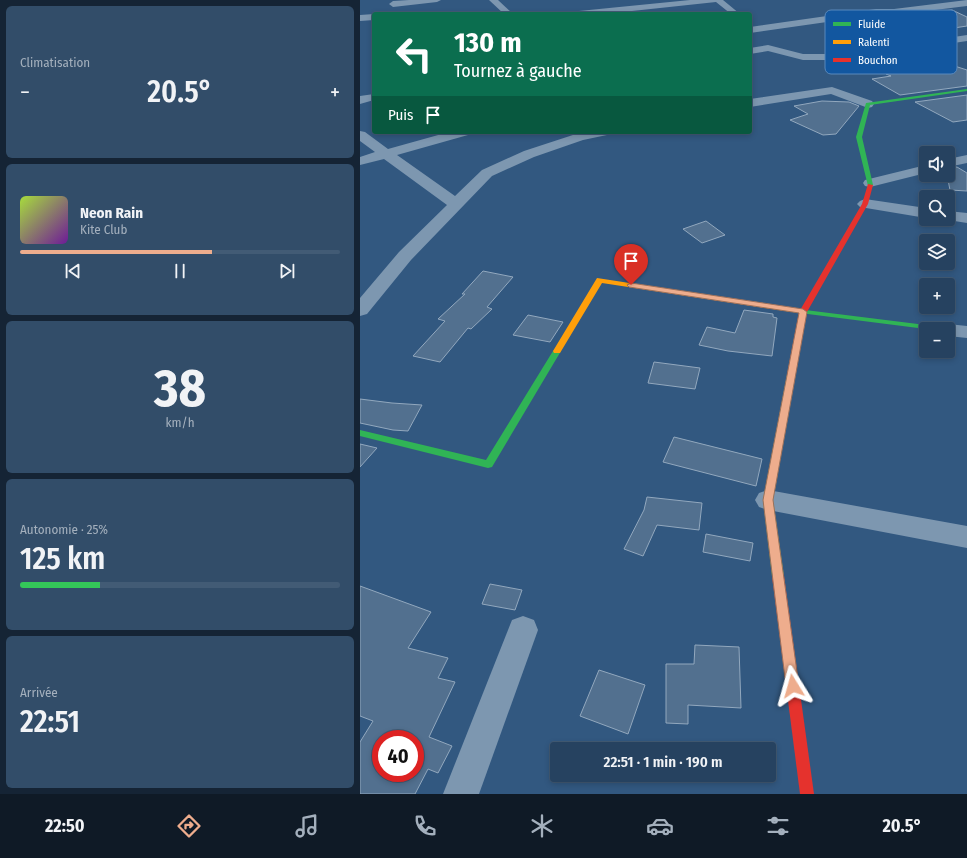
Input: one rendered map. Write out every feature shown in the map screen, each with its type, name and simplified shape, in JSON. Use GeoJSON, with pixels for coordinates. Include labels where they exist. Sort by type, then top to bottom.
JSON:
{"type":"FeatureCollection","features":[{"type":"Feature","properties":{"kind":"street"},"geometry":{"type":"LineString","coordinates":[[388,12],[389,2],[437,0]]}},
{"type":"Feature","properties":{"kind":"street"},"geometry":{"type":"LineString","coordinates":[[493,0],[507,12]]}},
{"type":"Feature","properties":{"kind":"street"},"geometry":{"type":"LineString","coordinates":[[598,12],[714,0]]}},
{"type":"Feature","properties":{"kind":"street"},"geometry":{"type":"LineString","coordinates":[[718,0],[733,12]]}},
{"type":"Feature","properties":{"kind":"street"},"geometry":{"type":"LineString","coordinates":[[908,10],[964,2]]}},
{"type":"Feature","properties":{"kind":"street"},"geometry":{"type":"LineString","coordinates":[[360,18],[372,17]]}},
{"type":"Feature","properties":{"kind":"street"},"geometry":{"type":"LineString","coordinates":[[758,35],[825,22]]}},
{"type":"Feature","properties":{"kind":"street"},"geometry":{"type":"LineString","coordinates":[[752,47],[758,35]]}},
{"type":"Feature","properties":{"kind":"street"},"geometry":{"type":"LineString","coordinates":[[758,35],[803,57],[812,68]]}},
{"type":"Feature","properties":{"kind":"street"},"geometry":{"type":"LineString","coordinates":[[957,40],[967,38]]}},
{"type":"Feature","properties":{"kind":"street"},"geometry":{"type":"LineString","coordinates":[[803,57],[825,57]]}},
{"type":"Feature","properties":{"kind":"street"},"geometry":{"type":"LineString","coordinates":[[822,79],[832,90],[868,104],[967,90]]}},
{"type":"Feature","properties":{"kind":"street"},"geometry":{"type":"LineString","coordinates":[[752,103],[832,90]]}},
{"type":"Feature","properties":{"kind":"street"},"geometry":{"type":"LineString","coordinates":[[360,100],[372,97]]}},
{"type":"Feature","properties":{"kind":"street"},"geometry":{"type":"LineString","coordinates":[[807,794],[768,500],[803,312],[865,204],[870,183],[859,137],[868,104]]}},
{"type":"Feature","properties":{"kind":"street"},"geometry":{"type":"LineString","coordinates":[[360,161],[456,134]]}},
{"type":"Feature","properties":{"kind":"street"},"geometry":{"type":"LineString","coordinates":[[360,310],[405,256],[487,173],[529,154],[579,137],[593,134]]}},
{"type":"Feature","properties":{"kind":"street"},"geometry":{"type":"LineString","coordinates":[[360,136],[456,204]]}},
{"type":"Feature","properties":{"kind":"street"},"geometry":{"type":"LineString","coordinates":[[955,162],[967,159]]}},
{"type":"Feature","properties":{"kind":"street"},"geometry":{"type":"LineString","coordinates":[[870,183],[919,170]]}},
{"type":"Feature","properties":{"kind":"street"},"geometry":{"type":"LineString","coordinates":[[865,204],[919,211]]}},
{"type":"Feature","properties":{"kind":"street"},"geometry":{"type":"LineString","coordinates":[[955,217],[967,218]]}},
{"type":"Feature","properties":{"kind":"street"},"geometry":{"type":"LineString","coordinates":[[360,433],[488,464],[600,280],[803,312],[919,326]]}},
{"type":"Feature","properties":{"kind":"street"},"geometry":{"type":"LineString","coordinates":[[955,331],[967,332]]}},
{"type":"Feature","properties":{"kind":"street"},"geometry":{"type":"LineString","coordinates":[[768,500],[967,537]]}},
{"type":"Feature","properties":{"kind":"street"},"geometry":{"type":"LineString","coordinates":[[461,794],[523,630]]}},
{"type":"Feature","properties":{"kind":"building"},"geometry":{"type":"Polygon","coordinates":[[[957,12],[967,17],[967,26],[957,28],[957,12]]]}},
{"type":"Feature","properties":{"kind":"building"},"geometry":{"type":"Polygon","coordinates":[[[957,67],[967,70],[967,86],[900,95],[872,79],[891,76],[886,74],[957,74],[957,67]]]}},
{"type":"Feature","properties":{"kind":"building"},"geometry":{"type":"Polygon","coordinates":[[[967,95],[967,120],[953,122],[915,102],[967,95]]]}},
{"type":"Feature","properties":{"kind":"building"},"geometry":{"type":"Polygon","coordinates":[[[822,101],[849,102],[859,106],[836,134],[823,135],[790,120],[808,114],[794,106],[822,101]]]}},
{"type":"Feature","properties":{"kind":"building"},"geometry":{"type":"Polygon","coordinates":[[[955,167],[967,173],[967,191],[950,190],[948,182],[955,182],[955,167]]]}},
{"type":"Feature","properties":{"kind":"building"},"geometry":{"type":"Polygon","coordinates":[[[706,221],[725,235],[702,243],[683,229],[706,221]]]}},
{"type":"Feature","properties":{"kind":"building"},"geometry":{"type":"Polygon","coordinates":[[[483,271],[513,277],[487,307],[492,309],[471,329],[468,328],[440,362],[413,356],[445,321],[438,319],[465,294],[462,294],[483,271]]]}},
{"type":"Feature","properties":{"kind":"building"},"geometry":{"type":"Polygon","coordinates":[[[744,310],[773,314],[773,317],[777,318],[772,356],[728,351],[699,345],[707,327],[735,333],[744,310]]]}},
{"type":"Feature","properties":{"kind":"building"},"geometry":{"type":"Polygon","coordinates":[[[528,315],[563,322],[550,342],[513,335],[528,315]]]}},
{"type":"Feature","properties":{"kind":"building"},"geometry":{"type":"Polygon","coordinates":[[[654,362],[700,368],[695,389],[648,383],[654,362]]]}},
{"type":"Feature","properties":{"kind":"building"},"geometry":{"type":"Polygon","coordinates":[[[360,399],[422,405],[408,431],[393,430],[360,423],[360,399]]]}},
{"type":"Feature","properties":{"kind":"building"},"geometry":{"type":"Polygon","coordinates":[[[674,437],[762,459],[756,486],[663,462],[674,437]]]}},
{"type":"Feature","properties":{"kind":"building"},"geometry":{"type":"Polygon","coordinates":[[[360,444],[377,448],[360,467],[360,444]]]}},
{"type":"Feature","properties":{"kind":"building"},"geometry":{"type":"Polygon","coordinates":[[[647,497],[702,503],[699,530],[657,525],[643,556],[624,549],[644,510],[647,497]]]}},
{"type":"Feature","properties":{"kind":"building"},"geometry":{"type":"Polygon","coordinates":[[[706,534],[753,543],[750,561],[703,552],[706,534]]]}},
{"type":"Feature","properties":{"kind":"building"},"geometry":{"type":"Polygon","coordinates":[[[490,584],[522,590],[515,610],[482,604],[490,584]]]}},
{"type":"Feature","properties":{"kind":"building"},"geometry":{"type":"Polygon","coordinates":[[[360,586],[431,612],[408,648],[448,658],[438,678],[455,682],[429,737],[452,746],[438,773],[428,769],[424,777],[424,730],[372,730],[372,782],[421,782],[415,794],[360,794],[360,742],[373,721],[360,716],[360,586]]]}},
{"type":"Feature","properties":{"kind":"building"},"geometry":{"type":"Polygon","coordinates":[[[695,645],[739,647],[741,708],[688,705],[688,724],[666,723],[666,664],[694,664],[695,645]]]}},
{"type":"Feature","properties":{"kind":"building"},"geometry":{"type":"Polygon","coordinates":[[[599,670],[645,685],[628,734],[580,716],[599,670]]]}},
{"type":"Feature","properties":{"kind":"traffic: fast"},"geometry":{"type":"LineString","coordinates":[[870,185],[859,137],[868,104],[967,90]]}},
{"type":"Feature","properties":{"kind":"traffic: fast"},"geometry":{"type":"LineString","coordinates":[[792,310],[919,326]]}},
{"type":"Feature","properties":{"kind":"traffic: fast"},"geometry":{"type":"LineString","coordinates":[[360,433],[488,464],[557,351]]}},
{"type":"Feature","properties":{"kind":"traffic: fast"},"geometry":{"type":"LineString","coordinates":[[778,576],[768,500],[791,375]]}},
{"type":"Feature","properties":{"kind":"traffic: slow"},"geometry":{"type":"LineString","coordinates":[[557,351],[600,280],[792,310]]}},
{"type":"Feature","properties":{"kind":"traffic: jam"},"geometry":{"type":"LineString","coordinates":[[791,375],[803,312],[865,204],[870,185]]}},
{"type":"Feature","properties":{"kind":"traffic: jam"},"geometry":{"type":"LineString","coordinates":[[778,576],[807,794]]}},
{"type":"Feature","properties":{"kind":"route"},"geometry":{"type":"LineString","coordinates":[[631,285],[803,312],[768,500],[793,686]]}}]}
